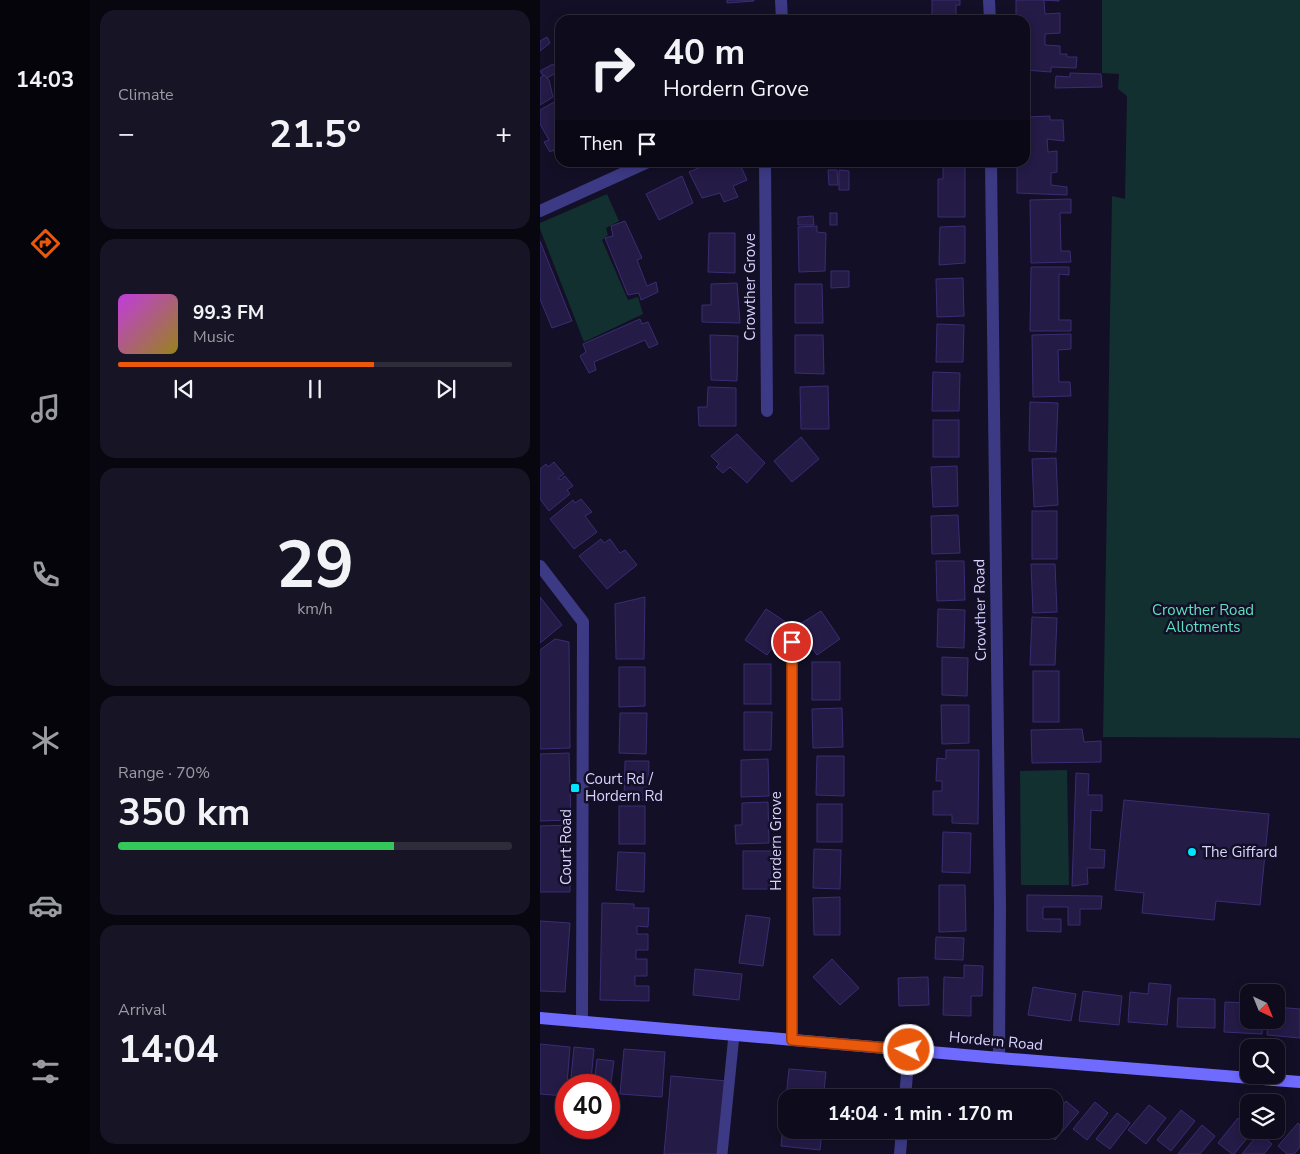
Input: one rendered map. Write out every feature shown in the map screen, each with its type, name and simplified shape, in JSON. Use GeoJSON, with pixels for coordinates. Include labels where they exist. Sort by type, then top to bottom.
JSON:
{"type":"FeatureCollection","features":[{"type":"Feature","properties":{"kind":"street"},"geometry":{"type":"LineString","coordinates":[[781,0],[782,15]]}},
{"type":"Feature","properties":{"kind":"street"},"geometry":{"type":"LineString","coordinates":[[990,0],[990,15]]}},
{"type":"Feature","properties":{"kind":"street"},"geometry":{"type":"LineString","coordinates":[[540,211],[637,167]]}},
{"type":"Feature","properties":{"kind":"street","name":"Crowther Grove"},"geometry":{"type":"LineString","coordinates":[[766,167],[767,411]]}},
{"type":"Feature","properties":{"kind":"street","name":"Crowther Road"},"geometry":{"type":"LineString","coordinates":[[991,167],[1000,905],[1000,1058]]}},
{"type":"Feature","properties":{"kind":"street","name":"Court Road"},"geometry":{"type":"LineString","coordinates":[[540,566],[583,622],[582,1022]]}},
{"type":"Feature","properties":{"kind":"street","name":"Hordern Grove"},"geometry":{"type":"LineString","coordinates":[[792,642],[792,1040]]}},
{"type":"Feature","properties":{"kind":"street","name":"Hordern Road"},"geometry":{"type":"LineString","coordinates":[[540,1018],[1300,1082]]}},
{"type":"Feature","properties":{"kind":"street"},"geometry":{"type":"LineString","coordinates":[[906,1089],[909,1050]]}},
{"type":"Feature","properties":{"kind":"street"},"geometry":{"type":"LineString","coordinates":[[900,1154],[901,1139]]}},
{"type":"Feature","properties":{"kind":"lane"},"geometry":{"type":"LineString","coordinates":[[722,1154],[734,1035]]}},
{"type":"Feature","properties":{"kind":"green space","name":"Crowther Road Allotments"},"geometry":{"type":"Polygon","coordinates":[[[1102,0],[1300,0],[1300,738],[1103,737],[1112,196],[1125,199],[1127,96],[1118,89],[1119,74],[1102,73],[1102,0]]]}},
{"type":"Feature","properties":{"kind":"green space"},"geometry":{"type":"Polygon","coordinates":[[[607,194],[619,221],[606,228],[608,235],[602,240],[628,300],[638,297],[643,314],[584,342],[540,229],[540,223],[607,194]]]}},
{"type":"Feature","properties":{"kind":"green space"},"geometry":{"type":"Polygon","coordinates":[[[1067,770],[1069,885],[1021,885],[1020,771],[1067,770]]]}},
{"type":"Feature","properties":{"kind":"building"},"geometry":{"type":"Polygon","coordinates":[[[727,0],[754,0],[754,1],[727,3],[727,0]]]}},
{"type":"Feature","properties":{"kind":"building"},"geometry":{"type":"Polygon","coordinates":[[[932,0],[960,0],[960,5],[956,5],[956,15],[932,15],[932,0]]]}},
{"type":"Feature","properties":{"kind":"building"},"geometry":{"type":"Polygon","coordinates":[[[1016,0],[1044,0],[1045,14],[1060,13],[1060,33],[1045,34],[1045,45],[1060,46],[1060,54],[1067,54],[1067,57],[1077,57],[1076,68],[1051,67],[1051,72],[1030,70],[1030,15],[1016,15],[1016,0]]]}},
{"type":"Feature","properties":{"kind":"building"},"geometry":{"type":"Polygon","coordinates":[[[547,37],[550,43],[540,51],[540,41],[547,37]]]}},
{"type":"Feature","properties":{"kind":"building"},"geometry":{"type":"Polygon","coordinates":[[[553,64],[555,67],[555,74],[545,79],[540,71],[553,64]]]}},
{"type":"Feature","properties":{"kind":"building"},"geometry":{"type":"Polygon","coordinates":[[[1070,73],[1101,74],[1102,87],[1055,88],[1056,76],[1070,77],[1070,73]]]}},
{"type":"Feature","properties":{"kind":"building"},"geometry":{"type":"Polygon","coordinates":[[[544,75],[549,80],[553,97],[540,105],[540,78],[544,75]]]}},
{"type":"Feature","properties":{"kind":"building"},"geometry":{"type":"Polygon","coordinates":[[[555,102],[555,154],[553,150],[550,152],[544,142],[549,140],[540,124],[540,110],[555,102]]]}},
{"type":"Feature","properties":{"kind":"building"},"geometry":{"type":"Polygon","coordinates":[[[1050,116],[1050,120],[1063,120],[1064,141],[1047,139],[1048,152],[1057,151],[1057,172],[1051,173],[1051,185],[1067,187],[1067,195],[1017,193],[1017,167],[1030,167],[1030,117],[1050,116]]]}},
{"type":"Feature","properties":{"kind":"building"},"geometry":{"type":"Polygon","coordinates":[[[701,167],[741,167],[747,180],[733,186],[738,197],[724,202],[720,193],[702,198],[689,172],[701,167]]]}},
{"type":"Feature","properties":{"kind":"building"},"geometry":{"type":"Polygon","coordinates":[[[943,167],[965,167],[965,217],[938,217],[938,179],[943,179],[943,167]]]}},
{"type":"Feature","properties":{"kind":"building"},"geometry":{"type":"Polygon","coordinates":[[[828,170],[837,170],[838,185],[829,185],[828,170]]]}},
{"type":"Feature","properties":{"kind":"building"},"geometry":{"type":"Polygon","coordinates":[[[839,170],[849,171],[849,190],[839,190],[839,170]]]}},
{"type":"Feature","properties":{"kind":"building"},"geometry":{"type":"Polygon","coordinates":[[[682,176],[693,203],[659,220],[646,194],[682,176]]]}},
{"type":"Feature","properties":{"kind":"building"},"geometry":{"type":"Polygon","coordinates":[[[1071,199],[1071,213],[1060,213],[1061,251],[1070,251],[1071,262],[1031,263],[1030,200],[1071,199]]]}},
{"type":"Feature","properties":{"kind":"building"},"geometry":{"type":"Polygon","coordinates":[[[830,213],[837,213],[837,225],[830,225],[830,213]]]}},
{"type":"Feature","properties":{"kind":"building"},"geometry":{"type":"Polygon","coordinates":[[[813,216],[814,225],[798,225],[798,217],[813,216]]]}},
{"type":"Feature","properties":{"kind":"building"},"geometry":{"type":"Polygon","coordinates":[[[625,221],[642,258],[637,260],[647,286],[656,282],[658,292],[641,300],[639,293],[628,295],[605,238],[613,236],[611,226],[625,221]]]}},
{"type":"Feature","properties":{"kind":"building"},"geometry":{"type":"Polygon","coordinates":[[[817,226],[817,232],[826,233],[825,271],[799,272],[798,227],[817,226]]]}},
{"type":"Feature","properties":{"kind":"building"},"geometry":{"type":"Polygon","coordinates":[[[965,226],[965,263],[939,265],[940,227],[965,226]]]}},
{"type":"Feature","properties":{"kind":"building"},"geometry":{"type":"Polygon","coordinates":[[[709,233],[735,233],[735,273],[708,272],[709,233]]]}},
{"type":"Feature","properties":{"kind":"building"},"geometry":{"type":"Polygon","coordinates":[[[540,241],[572,321],[552,328],[540,299],[540,241]]]}},
{"type":"Feature","properties":{"kind":"building"},"geometry":{"type":"Polygon","coordinates":[[[1031,267],[1069,267],[1069,275],[1059,274],[1059,320],[1071,320],[1071,331],[1030,331],[1031,267]]]}},
{"type":"Feature","properties":{"kind":"building"},"geometry":{"type":"Polygon","coordinates":[[[831,271],[849,271],[849,287],[831,288],[831,271]]]}},
{"type":"Feature","properties":{"kind":"building"},"geometry":{"type":"Polygon","coordinates":[[[963,278],[964,316],[937,317],[936,279],[963,278]]]}},
{"type":"Feature","properties":{"kind":"building"},"geometry":{"type":"Polygon","coordinates":[[[737,283],[740,323],[702,322],[702,305],[711,305],[711,284],[737,283]]]}},
{"type":"Feature","properties":{"kind":"building"},"geometry":{"type":"Polygon","coordinates":[[[795,284],[822,284],[823,323],[795,323],[795,284]]]}},
{"type":"Feature","properties":{"kind":"building"},"geometry":{"type":"Polygon","coordinates":[[[640,319],[642,324],[648,322],[658,344],[649,348],[645,340],[594,362],[596,370],[589,373],[580,356],[586,352],[583,344],[640,319]]]}},
{"type":"Feature","properties":{"kind":"building"},"geometry":{"type":"Polygon","coordinates":[[[937,324],[964,325],[963,362],[936,362],[937,324]]]}},
{"type":"Feature","properties":{"kind":"building"},"geometry":{"type":"Polygon","coordinates":[[[1071,334],[1071,349],[1058,350],[1059,382],[1070,382],[1071,396],[1033,397],[1032,335],[1071,334]]]}},
{"type":"Feature","properties":{"kind":"building"},"geometry":{"type":"Polygon","coordinates":[[[710,335],[738,336],[737,381],[711,380],[710,335]]]}},
{"type":"Feature","properties":{"kind":"building"},"geometry":{"type":"Polygon","coordinates":[[[795,335],[823,335],[824,374],[795,373],[795,335]]]}},
{"type":"Feature","properties":{"kind":"building"},"geometry":{"type":"Polygon","coordinates":[[[933,372],[960,373],[959,411],[932,411],[933,372]]]}},
{"type":"Feature","properties":{"kind":"building"},"geometry":{"type":"Polygon","coordinates":[[[828,386],[829,429],[801,429],[800,387],[828,386]]]}},
{"type":"Feature","properties":{"kind":"building"},"geometry":{"type":"Polygon","coordinates":[[[708,387],[736,388],[736,426],[699,426],[698,407],[707,407],[708,387]]]}},
{"type":"Feature","properties":{"kind":"building"},"geometry":{"type":"Polygon","coordinates":[[[1030,402],[1058,403],[1056,452],[1029,451],[1030,402]]]}},
{"type":"Feature","properties":{"kind":"building"},"geometry":{"type":"Polygon","coordinates":[[[933,420],[959,420],[959,457],[933,457],[933,420]]]}},
{"type":"Feature","properties":{"kind":"building"},"geometry":{"type":"Polygon","coordinates":[[[737,434],[765,463],[747,483],[730,467],[723,473],[716,467],[719,464],[711,456],[737,434]]]}},
{"type":"Feature","properties":{"kind":"building"},"geometry":{"type":"Polygon","coordinates":[[[801,437],[819,459],[792,482],[774,461],[801,437]]]}},
{"type":"Feature","properties":{"kind":"building"},"geometry":{"type":"Polygon","coordinates":[[[1056,458],[1058,505],[1034,507],[1032,459],[1056,458]]]}},
{"type":"Feature","properties":{"kind":"building"},"geometry":{"type":"Polygon","coordinates":[[[554,462],[564,474],[558,478],[560,480],[565,476],[573,486],[567,490],[570,494],[549,511],[540,499],[540,469],[546,464],[548,467],[554,462]]]}},
{"type":"Feature","properties":{"kind":"building"},"geometry":{"type":"Polygon","coordinates":[[[957,466],[958,506],[933,507],[931,467],[957,466]]]}},
{"type":"Feature","properties":{"kind":"building"},"geometry":{"type":"Polygon","coordinates":[[[581,499],[592,512],[585,516],[597,532],[574,549],[550,519],[573,500],[575,503],[581,499]]]}},
{"type":"Feature","properties":{"kind":"building"},"geometry":{"type":"Polygon","coordinates":[[[1032,511],[1057,511],[1057,559],[1032,559],[1032,511]]]}},
{"type":"Feature","properties":{"kind":"building"},"geometry":{"type":"Polygon","coordinates":[[[958,515],[960,553],[932,554],[931,516],[958,515]]]}},
{"type":"Feature","properties":{"kind":"building"},"geometry":{"type":"Polygon","coordinates":[[[601,539],[604,543],[610,539],[620,553],[625,550],[637,565],[607,589],[579,556],[601,539]]]}},
{"type":"Feature","properties":{"kind":"building"},"geometry":{"type":"Polygon","coordinates":[[[936,561],[964,561],[965,600],[937,601],[936,561]]]}},
{"type":"Feature","properties":{"kind":"building"},"geometry":{"type":"Polygon","coordinates":[[[1031,564],[1055,564],[1057,612],[1033,613],[1031,564]]]}},
{"type":"Feature","properties":{"kind":"building"},"geometry":{"type":"Polygon","coordinates":[[[540,597],[562,625],[540,643],[540,597]]]}},
{"type":"Feature","properties":{"kind":"building"},"geometry":{"type":"Polygon","coordinates":[[[645,597],[644,659],[616,659],[615,604],[645,597]]]}},
{"type":"Feature","properties":{"kind":"building"},"geometry":{"type":"Polygon","coordinates":[[[766,609],[789,624],[767,655],[745,640],[766,609]]]}},
{"type":"Feature","properties":{"kind":"building"},"geometry":{"type":"Polygon","coordinates":[[[938,609],[965,610],[964,648],[937,647],[938,609]]]}},
{"type":"Feature","properties":{"kind":"building"},"geometry":{"type":"Polygon","coordinates":[[[821,611],[840,639],[817,655],[797,626],[821,611]]]}},
{"type":"Feature","properties":{"kind":"building"},"geometry":{"type":"Polygon","coordinates":[[[1032,617],[1057,618],[1055,665],[1030,665],[1032,617]]]}},
{"type":"Feature","properties":{"kind":"building"},"geometry":{"type":"Polygon","coordinates":[[[555,639],[569,642],[570,748],[540,749],[540,650],[555,639]]]}},
{"type":"Feature","properties":{"kind":"building"},"geometry":{"type":"Polygon","coordinates":[[[942,657],[968,658],[967,696],[942,695],[942,657]]]}},
{"type":"Feature","properties":{"kind":"building"},"geometry":{"type":"Polygon","coordinates":[[[812,662],[840,662],[840,700],[812,700],[812,662]]]}},
{"type":"Feature","properties":{"kind":"building"},"geometry":{"type":"Polygon","coordinates":[[[744,664],[771,664],[771,704],[744,704],[744,664]]]}},
{"type":"Feature","properties":{"kind":"building"},"geometry":{"type":"Polygon","coordinates":[[[619,667],[645,667],[645,706],[619,707],[619,667]]]}},
{"type":"Feature","properties":{"kind":"building"},"geometry":{"type":"Polygon","coordinates":[[[1033,671],[1059,671],[1059,722],[1033,722],[1033,671]]]}},
{"type":"Feature","properties":{"kind":"building"},"geometry":{"type":"Polygon","coordinates":[[[941,705],[969,705],[969,743],[942,744],[941,705]]]}},
{"type":"Feature","properties":{"kind":"building"},"geometry":{"type":"Polygon","coordinates":[[[842,708],[843,747],[813,748],[812,709],[842,708]]]}},
{"type":"Feature","properties":{"kind":"building"},"geometry":{"type":"Polygon","coordinates":[[[744,712],[772,712],[771,750],[744,750],[744,712]]]}},
{"type":"Feature","properties":{"kind":"building"},"geometry":{"type":"Polygon","coordinates":[[[620,713],[647,713],[646,754],[619,753],[620,713]]]}},
{"type":"Feature","properties":{"kind":"building"},"geometry":{"type":"Polygon","coordinates":[[[1082,729],[1084,742],[1101,741],[1101,762],[1032,763],[1031,730],[1082,729]]]}},
{"type":"Feature","properties":{"kind":"building"},"geometry":{"type":"Polygon","coordinates":[[[946,750],[979,750],[978,824],[952,823],[952,815],[933,815],[933,791],[942,791],[942,781],[936,781],[937,758],[946,759],[946,750]]]}},
{"type":"Feature","properties":{"kind":"building"},"geometry":{"type":"Polygon","coordinates":[[[569,753],[571,820],[540,821],[540,754],[569,753]]]}},
{"type":"Feature","properties":{"kind":"building"},"geometry":{"type":"Polygon","coordinates":[[[817,756],[844,756],[844,796],[816,795],[817,756]]]}},
{"type":"Feature","properties":{"kind":"building"},"geometry":{"type":"Polygon","coordinates":[[[768,759],[769,796],[741,797],[741,760],[768,759]]]}},
{"type":"Feature","properties":{"kind":"building"},"geometry":{"type":"Polygon","coordinates":[[[625,761],[649,761],[648,800],[624,800],[625,761]]]}},
{"type":"Feature","properties":{"kind":"building"},"geometry":{"type":"Polygon","coordinates":[[[1076,773],[1089,774],[1088,795],[1102,795],[1102,811],[1091,810],[1090,849],[1105,850],[1104,868],[1087,868],[1088,884],[1072,886],[1076,773]]]}},
{"type":"Feature","properties":{"kind":"building","name":"The Giffard"},"geometry":{"type":"Polygon","coordinates":[[[1124,800],[1269,814],[1260,905],[1216,901],[1214,920],[1142,913],[1144,893],[1115,890],[1124,800]]]}},
{"type":"Feature","properties":{"kind":"building"},"geometry":{"type":"Polygon","coordinates":[[[768,802],[769,843],[736,844],[735,825],[742,825],[742,803],[768,802]]]}},
{"type":"Feature","properties":{"kind":"building"},"geometry":{"type":"Polygon","coordinates":[[[817,804],[842,804],[842,842],[817,842],[817,804]]]}},
{"type":"Feature","properties":{"kind":"building"},"geometry":{"type":"Polygon","coordinates":[[[619,806],[645,806],[645,844],[619,844],[619,806]]]}},
{"type":"Feature","properties":{"kind":"building"},"geometry":{"type":"Polygon","coordinates":[[[570,825],[570,892],[540,892],[540,826],[570,825]]]}},
{"type":"Feature","properties":{"kind":"building"},"geometry":{"type":"Polygon","coordinates":[[[943,832],[971,833],[970,873],[942,872],[943,832]]]}},
{"type":"Feature","properties":{"kind":"building"},"geometry":{"type":"Polygon","coordinates":[[[814,849],[841,850],[840,889],[813,888],[814,849]]]}},
{"type":"Feature","properties":{"kind":"building"},"geometry":{"type":"Polygon","coordinates":[[[743,851],[771,851],[771,889],[743,889],[743,851]]]}},
{"type":"Feature","properties":{"kind":"building"},"geometry":{"type":"Polygon","coordinates":[[[618,852],[645,853],[644,892],[616,890],[618,852]]]}},
{"type":"Feature","properties":{"kind":"building"},"geometry":{"type":"Polygon","coordinates":[[[939,885],[965,885],[966,931],[939,932],[939,885]]]}},
{"type":"Feature","properties":{"kind":"building"},"geometry":{"type":"Polygon","coordinates":[[[1027,895],[1102,896],[1101,909],[1080,909],[1080,925],[1068,925],[1068,907],[1043,907],[1043,919],[1061,919],[1061,932],[1027,931],[1027,895]]]}},
{"type":"Feature","properties":{"kind":"building"},"geometry":{"type":"Polygon","coordinates":[[[840,897],[840,935],[814,935],[813,898],[840,897]]]}},
{"type":"Feature","properties":{"kind":"building"},"geometry":{"type":"Polygon","coordinates":[[[602,903],[634,904],[634,908],[649,908],[648,927],[637,926],[637,934],[648,934],[648,950],[636,950],[636,959],[647,959],[647,976],[635,976],[635,986],[649,986],[649,1001],[600,1000],[602,903]]]}},
{"type":"Feature","properties":{"kind":"building"},"geometry":{"type":"Polygon","coordinates":[[[746,915],[770,918],[763,966],[739,963],[746,915]]]}},
{"type":"Feature","properties":{"kind":"building"},"geometry":{"type":"Polygon","coordinates":[[[540,921],[570,923],[565,992],[540,991],[540,921]]]}},
{"type":"Feature","properties":{"kind":"building"},"geometry":{"type":"Polygon","coordinates":[[[936,937],[964,938],[963,960],[935,959],[936,937]]]}},
{"type":"Feature","properties":{"kind":"building"},"geometry":{"type":"Polygon","coordinates":[[[832,959],[859,988],[840,1005],[813,977],[832,959]]]}},
{"type":"Feature","properties":{"kind":"building"},"geometry":{"type":"Polygon","coordinates":[[[964,965],[983,966],[982,996],[971,996],[971,1016],[943,1015],[944,977],[964,978],[964,965]]]}},
{"type":"Feature","properties":{"kind":"building"},"geometry":{"type":"Polygon","coordinates":[[[695,969],[742,974],[739,1000],[693,995],[695,969]]]}},
{"type":"Feature","properties":{"kind":"building"},"geometry":{"type":"Polygon","coordinates":[[[928,977],[929,1005],[899,1006],[898,978],[928,977]]]}},
{"type":"Feature","properties":{"kind":"building"},"geometry":{"type":"Polygon","coordinates":[[[1149,983],[1171,985],[1167,1025],[1128,1022],[1130,992],[1148,994],[1149,983]]]}},
{"type":"Feature","properties":{"kind":"building"},"geometry":{"type":"Polygon","coordinates":[[[1033,987],[1076,994],[1071,1021],[1028,1015],[1033,987]]]}},
{"type":"Feature","properties":{"kind":"building"},"geometry":{"type":"Polygon","coordinates":[[[1083,991],[1122,996],[1119,1025],[1079,1021],[1083,991]]]}},
{"type":"Feature","properties":{"kind":"building"},"geometry":{"type":"Polygon","coordinates":[[[1178,998],[1215,999],[1215,1028],[1177,1027],[1178,998]]]}},
{"type":"Feature","properties":{"kind":"building"},"geometry":{"type":"Polygon","coordinates":[[[1225,1002],[1240,1003],[1240,1029],[1262,1029],[1262,1034],[1224,1032],[1225,1002]]]}},
{"type":"Feature","properties":{"kind":"building"},"geometry":{"type":"Polygon","coordinates":[[[1285,1008],[1300,1009],[1300,1038],[1267,1035],[1267,1029],[1285,1029],[1285,1008]]]}},
{"type":"Feature","properties":{"kind":"building"},"geometry":{"type":"Polygon","coordinates":[[[540,1044],[570,1047],[568,1074],[555,1074],[555,1095],[540,1094],[540,1044]]]}},
{"type":"Feature","properties":{"kind":"building"},"geometry":{"type":"Polygon","coordinates":[[[574,1047],[594,1049],[592,1074],[571,1074],[574,1047]]]}},
{"type":"Feature","properties":{"kind":"building"},"geometry":{"type":"Polygon","coordinates":[[[624,1049],[665,1052],[662,1097],[620,1094],[624,1049]]]}},
{"type":"Feature","properties":{"kind":"building"},"geometry":{"type":"Polygon","coordinates":[[[597,1059],[614,1061],[612,1074],[595,1074],[597,1059]]]}},
{"type":"Feature","properties":{"kind":"building"},"geometry":{"type":"Polygon","coordinates":[[[789,1069],[826,1072],[824,1089],[787,1089],[789,1069]]]}},
{"type":"Feature","properties":{"kind":"building"},"geometry":{"type":"Polygon","coordinates":[[[671,1076],[727,1081],[720,1154],[664,1154],[671,1076]]]}},
{"type":"Feature","properties":{"kind":"building"},"geometry":{"type":"Polygon","coordinates":[[[1066,1101],[1079,1112],[1063,1131],[1063,1104],[1066,1101]]]}},
{"type":"Feature","properties":{"kind":"building"},"geometry":{"type":"Polygon","coordinates":[[[1095,1102],[1108,1113],[1087,1140],[1073,1129],[1095,1102]]]}},
{"type":"Feature","properties":{"kind":"building"},"geometry":{"type":"Polygon","coordinates":[[[1149,1105],[1166,1118],[1146,1144],[1128,1130],[1149,1105]]]}},
{"type":"Feature","properties":{"kind":"building"},"geometry":{"type":"Polygon","coordinates":[[[1181,1110],[1195,1121],[1171,1151],[1157,1140],[1181,1110]]]}},
{"type":"Feature","properties":{"kind":"building"},"geometry":{"type":"Polygon","coordinates":[[[1117,1113],[1130,1123],[1110,1149],[1096,1139],[1117,1113]]]}},
{"type":"Feature","properties":{"kind":"building"},"geometry":{"type":"Polygon","coordinates":[[[1238,1118],[1240,1120],[1240,1139],[1246,1139],[1234,1154],[1218,1143],[1238,1118]]]}},
{"type":"Feature","properties":{"kind":"building"},"geometry":{"type":"Polygon","coordinates":[[[1298,1123],[1300,1125],[1300,1147],[1294,1154],[1287,1154],[1278,1146],[1298,1123]]]}},
{"type":"Feature","properties":{"kind":"building"},"geometry":{"type":"Polygon","coordinates":[[[1202,1125],[1215,1136],[1200,1154],[1178,1154],[1202,1125]]]}},
{"type":"Feature","properties":{"kind":"building"},"geometry":{"type":"Polygon","coordinates":[[[782,1139],[821,1139],[820,1150],[781,1146],[782,1139]]]}},
{"type":"Feature","properties":{"kind":"building"},"geometry":{"type":"Polygon","coordinates":[[[1254,1139],[1266,1139],[1272,1144],[1264,1154],[1242,1154],[1254,1139]]]}},
{"type":"Feature","properties":{"kind":"place","name":"Court Rd / Hordern Rd"},"geometry":{"type":"Point","coordinates":[575,788]}},
{"type":"Feature","properties":{"kind":"place","name":"The Giffard"},"geometry":{"type":"Point","coordinates":[1192,852]}},
{"type":"Feature","properties":{"kind":"route"},"geometry":{"type":"LineString","coordinates":[[792,642],[792,1040],[909,1050]]}}]}
